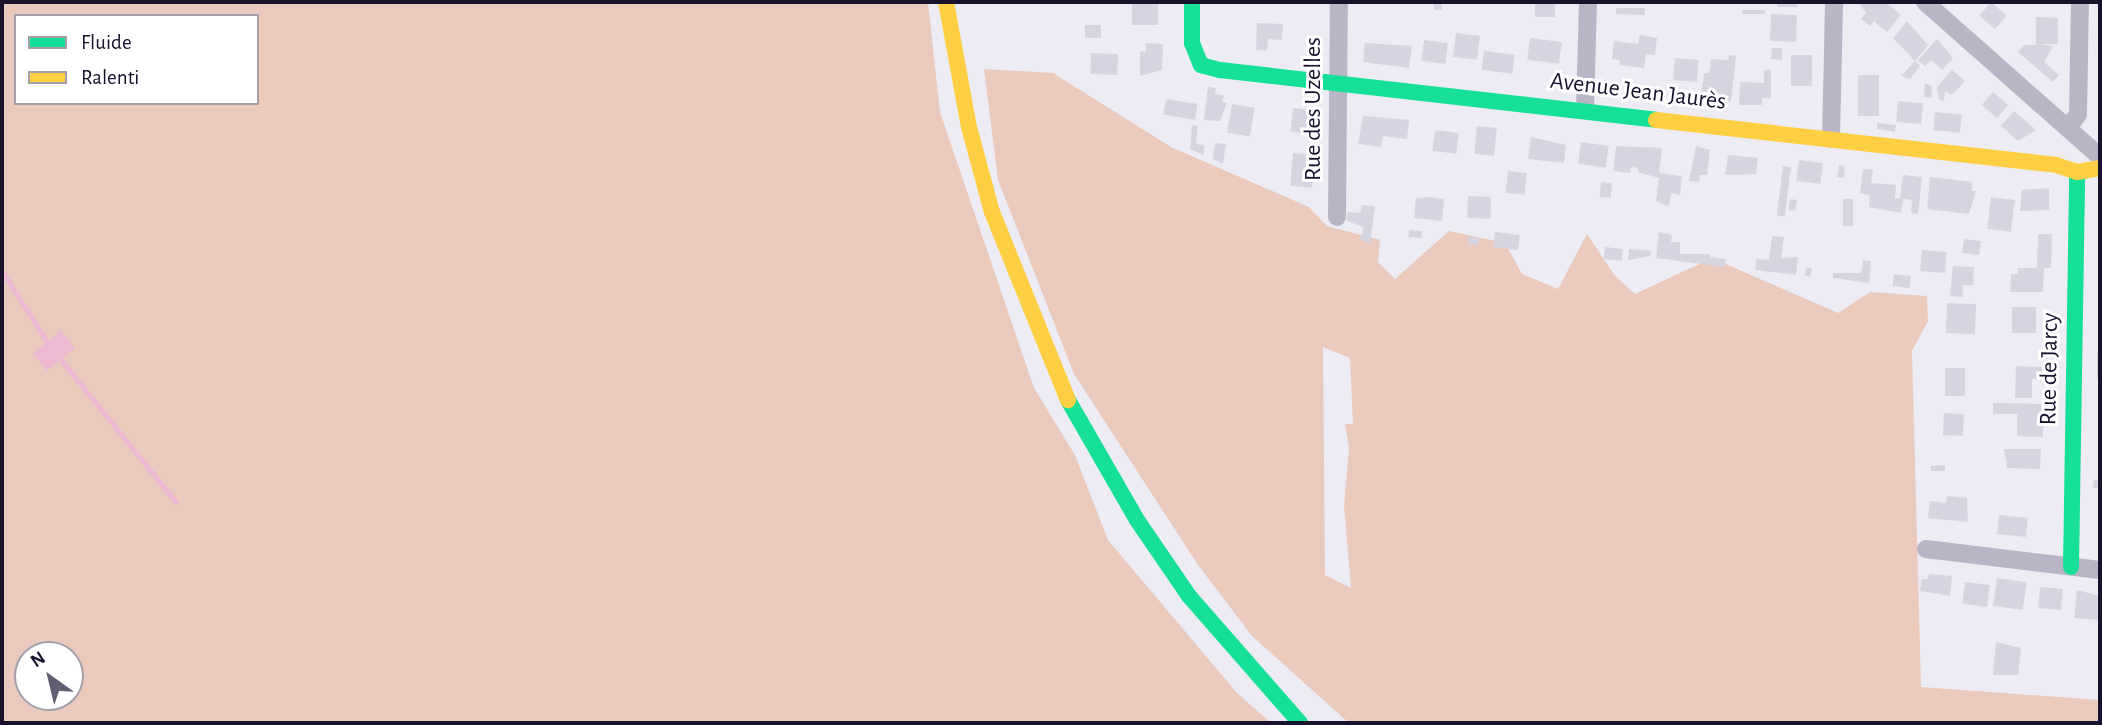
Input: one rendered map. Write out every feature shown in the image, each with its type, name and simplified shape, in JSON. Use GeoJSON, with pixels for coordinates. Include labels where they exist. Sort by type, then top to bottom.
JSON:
{"type":"FeatureCollection","features":[{"type":"Feature","properties":{"kind":"street"},"geometry":{"type":"LineString","coordinates":[[946,2],[969,127],[992,212],[1069,401],[1137,520],[1189,596],[1300,723]]}},
{"type":"Feature","properties":{"kind":"street","name":"Avenue Jean Jaurès"},"geometry":{"type":"LineString","coordinates":[[1192,2],[1192,43],[1201,65],[2073,169],[2100,168]]}},
{"type":"Feature","properties":{"kind":"street","name":"Rue des Uzelles"},"geometry":{"type":"LineString","coordinates":[[1337,217],[1339,2]]}},
{"type":"Feature","properties":{"kind":"street"},"geometry":{"type":"LineString","coordinates":[[1585,110],[1588,2]]}},
{"type":"Feature","properties":{"kind":"street"},"geometry":{"type":"LineString","coordinates":[[1832,139],[1834,2]]}},
{"type":"Feature","properties":{"kind":"street"},"geometry":{"type":"LineString","coordinates":[[1925,2],[2094,151],[2073,169]]}},
{"type":"Feature","properties":{"kind":"street"},"geometry":{"type":"LineString","coordinates":[[2068,128],[2078,114],[2080,2]]}},
{"type":"Feature","properties":{"kind":"street","name":"Rue de Jarcy"},"geometry":{"type":"LineString","coordinates":[[2071,567],[2073,169]]}},
{"type":"Feature","properties":{"kind":"street"},"geometry":{"type":"LineString","coordinates":[[1926,549],[2100,570]]}},
{"type":"Feature","properties":{"kind":"shaded area"},"geometry":{"type":"Polygon","coordinates":[[[2,2],[928,2],[940,112],[1034,388],[1075,455],[1108,540],[1237,693],[1271,723],[2,723],[2,2]]]}},
{"type":"Feature","properties":{"kind":"shaded area"},"geometry":{"type":"Polygon","coordinates":[[[984,69],[1053,73],[1171,147],[1309,207],[1327,226],[1380,240],[1378,262],[1395,279],[1449,231],[1505,243],[1522,274],[1558,289],[1587,234],[1615,276],[1635,294],[1712,258],[1838,313],[1870,292],[1927,296],[1928,321],[1912,351],[1921,687],[2100,700],[2100,723],[1349,723],[1252,636],[1198,565],[1074,374],[998,180],[984,69]],[[1323,347],[1325,575],[1351,588],[1344,506],[1349,448],[1345,424],[1353,424],[1350,358],[1323,347]]]}},
{"type":"Feature","properties":{"kind":"shaded area"},"geometry":{"type":"Polygon","coordinates":[[[61,331],[75,348],[47,371],[33,354],[61,331]]]}},
{"type":"Feature","properties":{"kind":"building"},"geometry":{"type":"Polygon","coordinates":[[[1132,2],[1158,2],[1158,25],[1132,25],[1132,2]]]}},
{"type":"Feature","properties":{"kind":"building"},"geometry":{"type":"Polygon","coordinates":[[[1434,2],[1442,2],[1442,10],[1434,10],[1434,2]]]}},
{"type":"Feature","properties":{"kind":"building"},"geometry":{"type":"Polygon","coordinates":[[[1535,2],[1555,2],[1555,17],[1535,17],[1535,2]]]}},
{"type":"Feature","properties":{"kind":"building"},"geometry":{"type":"Polygon","coordinates":[[[1777,2],[1797,2],[1797,7],[1777,7],[1777,2]]]}},
{"type":"Feature","properties":{"kind":"building"},"geometry":{"type":"Polygon","coordinates":[[[1858,2],[1887,3],[1901,15],[1887,32],[1874,21],[1870,26],[1861,19],[1866,13],[1858,2]]]}},
{"type":"Feature","properties":{"kind":"building"},"geometry":{"type":"Polygon","coordinates":[[[1991,2],[2007,16],[1995,29],[1979,16],[1991,2]]]}},
{"type":"Feature","properties":{"kind":"building"},"geometry":{"type":"Polygon","coordinates":[[[1616,8],[1645,8],[1645,15],[1616,14],[1616,8]]]}},
{"type":"Feature","properties":{"kind":"building"},"geometry":{"type":"Polygon","coordinates":[[[1742,10],[1765,10],[1765,14],[1742,14],[1742,10]]]}},
{"type":"Feature","properties":{"kind":"building"},"geometry":{"type":"Polygon","coordinates":[[[1771,14],[1797,15],[1796,42],[1770,41],[1771,14]]]}},
{"type":"Feature","properties":{"kind":"building"},"geometry":{"type":"Polygon","coordinates":[[[2036,17],[2058,18],[2058,44],[2041,44],[2053,46],[2044,62],[2059,75],[2053,82],[2018,52],[2024,45],[2036,45],[2036,17]]]}},
{"type":"Feature","properties":{"kind":"building"},"geometry":{"type":"Polygon","coordinates":[[[1907,21],[1928,45],[1915,61],[1893,38],[1907,21]]]}},
{"type":"Feature","properties":{"kind":"building"},"geometry":{"type":"Polygon","coordinates":[[[1257,23],[1283,24],[1282,40],[1268,39],[1267,51],[1256,50],[1257,23]]]}},
{"type":"Feature","properties":{"kind":"building"},"geometry":{"type":"Polygon","coordinates":[[[1085,25],[1101,25],[1101,38],[1085,38],[1085,25]]]}},
{"type":"Feature","properties":{"kind":"building"},"geometry":{"type":"Polygon","coordinates":[[[1456,33],[1480,36],[1477,60],[1453,57],[1456,33]]]}},
{"type":"Feature","properties":{"kind":"building"},"geometry":{"type":"Polygon","coordinates":[[[1640,35],[1657,38],[1655,55],[1646,54],[1644,68],[1619,65],[1620,60],[1612,59],[1614,41],[1638,44],[1640,35]]]}},
{"type":"Feature","properties":{"kind":"building"},"geometry":{"type":"Polygon","coordinates":[[[1530,38],[1562,42],[1559,64],[1527,60],[1530,38]]]}},
{"type":"Feature","properties":{"kind":"building"},"geometry":{"type":"Polygon","coordinates":[[[1937,39],[1953,58],[1942,70],[1931,60],[1925,66],[1918,60],[1937,39]]]}},
{"type":"Feature","properties":{"kind":"building"},"geometry":{"type":"Polygon","coordinates":[[[1424,40],[1448,43],[1445,64],[1421,61],[1424,40]]]}},
{"type":"Feature","properties":{"kind":"building"},"geometry":{"type":"Polygon","coordinates":[[[1146,43],[1163,44],[1162,70],[1140,76],[1140,51],[1146,52],[1146,43]]]}},
{"type":"Feature","properties":{"kind":"building"},"geometry":{"type":"Polygon","coordinates":[[[1365,43],[1412,46],[1409,68],[1363,62],[1365,43]]]}},
{"type":"Feature","properties":{"kind":"building"},"geometry":{"type":"Polygon","coordinates":[[[1772,48],[1782,48],[1782,60],[1771,59],[1772,48]]]}},
{"type":"Feature","properties":{"kind":"building"},"geometry":{"type":"Polygon","coordinates":[[[1484,51],[1515,55],[1512,74],[1482,70],[1484,51]]]}},
{"type":"Feature","properties":{"kind":"building"},"geometry":{"type":"Polygon","coordinates":[[[1091,53],[1118,54],[1117,75],[1090,74],[1091,53]]]}},
{"type":"Feature","properties":{"kind":"building"},"geometry":{"type":"Polygon","coordinates":[[[1729,55],[1736,56],[1731,101],[1713,102],[1701,95],[1704,73],[1709,73],[1711,59],[1728,60],[1729,55]]]}},
{"type":"Feature","properties":{"kind":"building"},"geometry":{"type":"Polygon","coordinates":[[[1791,55],[1812,55],[1812,86],[1791,86],[1791,55]]]}},
{"type":"Feature","properties":{"kind":"building"},"geometry":{"type":"Polygon","coordinates":[[[1675,58],[1699,60],[1697,82],[1673,80],[1675,58]]]}},
{"type":"Feature","properties":{"kind":"building"},"geometry":{"type":"Polygon","coordinates":[[[1915,61],[1920,66],[1910,79],[1901,76],[1915,61]]]}},
{"type":"Feature","properties":{"kind":"building"},"geometry":{"type":"Polygon","coordinates":[[[1764,70],[1771,70],[1771,98],[1762,98],[1762,105],[1739,105],[1740,82],[1764,83],[1764,70]]]}},
{"type":"Feature","properties":{"kind":"building"},"geometry":{"type":"Polygon","coordinates":[[[1952,70],[1965,81],[1952,95],[1945,91],[1944,101],[1939,100],[1937,87],[1952,70]]]}},
{"type":"Feature","properties":{"kind":"building"},"geometry":{"type":"Polygon","coordinates":[[[1858,75],[1879,75],[1879,116],[1858,116],[1858,75]]]}},
{"type":"Feature","properties":{"kind":"building"},"geometry":{"type":"Polygon","coordinates":[[[1925,83],[1932,86],[1931,98],[1924,97],[1925,83]]]}},
{"type":"Feature","properties":{"kind":"building"},"geometry":{"type":"Polygon","coordinates":[[[1208,87],[1216,88],[1215,94],[1224,95],[1222,102],[1227,103],[1220,121],[1204,120],[1208,87]]]}},
{"type":"Feature","properties":{"kind":"building"},"geometry":{"type":"Polygon","coordinates":[[[1993,92],[2008,105],[1997,118],[1982,105],[1993,92]]]}},
{"type":"Feature","properties":{"kind":"building"},"geometry":{"type":"Polygon","coordinates":[[[1166,99],[1198,104],[1195,120],[1163,115],[1166,99]]]}},
{"type":"Feature","properties":{"kind":"building"},"geometry":{"type":"Polygon","coordinates":[[[1898,101],[1923,103],[1921,124],[1896,122],[1898,101]]]}},
{"type":"Feature","properties":{"kind":"building"},"geometry":{"type":"Polygon","coordinates":[[[1232,104],[1255,108],[1250,137],[1227,133],[1232,104]]]}},
{"type":"Feature","properties":{"kind":"building"},"geometry":{"type":"Polygon","coordinates":[[[1293,108],[1320,111],[1317,135],[1290,132],[1293,108]]]}},
{"type":"Feature","properties":{"kind":"building"},"geometry":{"type":"Polygon","coordinates":[[[2014,111],[2036,130],[2018,141],[2001,126],[2014,111]]]}},
{"type":"Feature","properties":{"kind":"building"},"geometry":{"type":"Polygon","coordinates":[[[1935,112],[1962,115],[1960,133],[1933,130],[1935,112]]]}},
{"type":"Feature","properties":{"kind":"building"},"geometry":{"type":"Polygon","coordinates":[[[1363,116],[1409,120],[1407,139],[1383,136],[1381,147],[1358,144],[1363,116]]]}},
{"type":"Feature","properties":{"kind":"building"},"geometry":{"type":"Polygon","coordinates":[[[1877,123],[1896,125],[1895,132],[1877,129],[1877,123]]]}},
{"type":"Feature","properties":{"kind":"building"},"geometry":{"type":"Polygon","coordinates":[[[1192,125],[1198,126],[1196,144],[1204,145],[1204,155],[1190,149],[1192,125]]]}},
{"type":"Feature","properties":{"kind":"building"},"geometry":{"type":"Polygon","coordinates":[[[1477,126],[1497,128],[1494,156],[1474,154],[1477,126]]]}},
{"type":"Feature","properties":{"kind":"building"},"geometry":{"type":"Polygon","coordinates":[[[1435,130],[1459,133],[1456,154],[1432,151],[1435,130]]]}},
{"type":"Feature","properties":{"kind":"building"},"geometry":{"type":"Polygon","coordinates":[[[1531,137],[1566,145],[1564,163],[1528,159],[1531,137]]]}},
{"type":"Feature","properties":{"kind":"building"},"geometry":{"type":"Polygon","coordinates":[[[1581,142],[1609,146],[1606,168],[1578,164],[1581,142]]]}},
{"type":"Feature","properties":{"kind":"building"},"geometry":{"type":"Polygon","coordinates":[[[1215,143],[1226,144],[1223,164],[1213,159],[1215,143]]]}},
{"type":"Feature","properties":{"kind":"building"},"geometry":{"type":"Polygon","coordinates":[[[1616,146],[1662,148],[1659,173],[1682,176],[1680,195],[1671,193],[1669,206],[1664,205],[1656,201],[1659,178],[1638,172],[1638,168],[1631,167],[1630,173],[1613,171],[1616,146]]]}},
{"type":"Feature","properties":{"kind":"building"},"geometry":{"type":"Polygon","coordinates":[[[1696,146],[1710,150],[1707,175],[1700,175],[1699,182],[1689,181],[1696,146]]]}},
{"type":"Feature","properties":{"kind":"building"},"geometry":{"type":"Polygon","coordinates":[[[1293,153],[1315,155],[1312,188],[1290,186],[1293,153]]]}},
{"type":"Feature","properties":{"kind":"building"},"geometry":{"type":"Polygon","coordinates":[[[1728,155],[1758,158],[1756,174],[1725,175],[1728,155]]]}},
{"type":"Feature","properties":{"kind":"building"},"geometry":{"type":"Polygon","coordinates":[[[1799,160],[1823,163],[1820,184],[1796,181],[1799,160]]]}},
{"type":"Feature","properties":{"kind":"building"},"geometry":{"type":"Polygon","coordinates":[[[1839,165],[1845,166],[1844,178],[1837,177],[1839,165]]]}},
{"type":"Feature","properties":{"kind":"building"},"geometry":{"type":"Polygon","coordinates":[[[1783,166],[1791,167],[1785,217],[1777,216],[1783,166]]]}},
{"type":"Feature","properties":{"kind":"building"},"geometry":{"type":"Polygon","coordinates":[[[1863,169],[1873,170],[1871,183],[1896,185],[1895,198],[1900,199],[1903,175],[1922,177],[1918,214],[1911,213],[1912,200],[1903,199],[1901,213],[1869,207],[1870,195],[1860,193],[1863,169]]]}},
{"type":"Feature","properties":{"kind":"building"},"geometry":{"type":"Polygon","coordinates":[[[1508,171],[1527,173],[1525,195],[1506,193],[1508,171]]]}},
{"type":"Feature","properties":{"kind":"building"},"geometry":{"type":"Polygon","coordinates":[[[1930,177],[1972,182],[1972,191],[1976,191],[1969,214],[1927,209],[1930,177]]]}},
{"type":"Feature","properties":{"kind":"building"},"geometry":{"type":"Polygon","coordinates":[[[1601,182],[1612,183],[1611,198],[1600,197],[1601,182]]]}},
{"type":"Feature","properties":{"kind":"building"},"geometry":{"type":"Polygon","coordinates":[[[2049,188],[2049,210],[2020,211],[2022,190],[2049,188]]]}},
{"type":"Feature","properties":{"kind":"building"},"geometry":{"type":"Polygon","coordinates":[[[1468,196],[1491,197],[1490,219],[1467,218],[1468,196]]]}},
{"type":"Feature","properties":{"kind":"building"},"geometry":{"type":"Polygon","coordinates":[[[1991,197],[2015,200],[2011,232],[1987,229],[1991,197]]]}},
{"type":"Feature","properties":{"kind":"building"},"geometry":{"type":"Polygon","coordinates":[[[1416,198],[1444,199],[1442,221],[1414,218],[1416,198]]]}},
{"type":"Feature","properties":{"kind":"building"},"geometry":{"type":"Polygon","coordinates":[[[1790,199],[1797,200],[1795,211],[1788,210],[1790,199]]]}},
{"type":"Feature","properties":{"kind":"building"},"geometry":{"type":"Polygon","coordinates":[[[1843,199],[1853,199],[1853,226],[1843,226],[1843,199]]]}},
{"type":"Feature","properties":{"kind":"building"},"geometry":{"type":"Polygon","coordinates":[[[1362,205],[1375,206],[1370,243],[1360,240],[1364,227],[1347,221],[1347,212],[1360,213],[1362,205]]]}},
{"type":"Feature","properties":{"kind":"building"},"geometry":{"type":"Polygon","coordinates":[[[1409,230],[1422,231],[1421,238],[1409,237],[1409,230]]]}},
{"type":"Feature","properties":{"kind":"building"},"geometry":{"type":"Polygon","coordinates":[[[1495,232],[1520,235],[1518,250],[1493,247],[1495,232]]]}},
{"type":"Feature","properties":{"kind":"building"},"geometry":{"type":"Polygon","coordinates":[[[1659,232],[1672,235],[1671,242],[1680,242],[1680,254],[1710,254],[1710,257],[1726,259],[1725,267],[1656,258],[1659,232]]]}},
{"type":"Feature","properties":{"kind":"building"},"geometry":{"type":"Polygon","coordinates":[[[2038,234],[2052,234],[2051,268],[2044,268],[2043,292],[2010,292],[2011,274],[2018,274],[2018,268],[2037,268],[2038,234]]]}},
{"type":"Feature","properties":{"kind":"building"},"geometry":{"type":"Polygon","coordinates":[[[1772,236],[1784,237],[1781,258],[1798,257],[1796,275],[1755,270],[1756,259],[1769,260],[1772,236]]]}},
{"type":"Feature","properties":{"kind":"building"},"geometry":{"type":"Polygon","coordinates":[[[1469,237],[1479,238],[1478,245],[1468,244],[1469,237]]]}},
{"type":"Feature","properties":{"kind":"building"},"geometry":{"type":"Polygon","coordinates":[[[1964,239],[1981,241],[1979,255],[1962,253],[1964,239]]]}},
{"type":"Feature","properties":{"kind":"building"},"geometry":{"type":"Polygon","coordinates":[[[1605,247],[1623,249],[1622,261],[1604,259],[1605,247]]]}},
{"type":"Feature","properties":{"kind":"building"},"geometry":{"type":"Polygon","coordinates":[[[1629,249],[1651,251],[1650,256],[1628,260],[1629,249]]]}},
{"type":"Feature","properties":{"kind":"building"},"geometry":{"type":"Polygon","coordinates":[[[1922,250],[1947,252],[1945,273],[1920,271],[1922,250]]]}},
{"type":"Feature","properties":{"kind":"building"},"geometry":{"type":"Polygon","coordinates":[[[1863,260],[1871,261],[1869,283],[1833,278],[1833,273],[1861,273],[1863,260]]]}},
{"type":"Feature","properties":{"kind":"building"},"geometry":{"type":"Polygon","coordinates":[[[1953,266],[1974,267],[1973,285],[1963,285],[1962,297],[1950,296],[1953,266]]]}},
{"type":"Feature","properties":{"kind":"building"},"geometry":{"type":"Polygon","coordinates":[[[1806,267],[1812,268],[1811,277],[1805,276],[1806,267]]]}},
{"type":"Feature","properties":{"kind":"building"},"geometry":{"type":"Polygon","coordinates":[[[1894,274],[1911,276],[1909,288],[1893,286],[1894,274]]]}},
{"type":"Feature","properties":{"kind":"building"},"geometry":{"type":"Polygon","coordinates":[[[1947,303],[1976,304],[1975,334],[1946,333],[1947,303]]]}},
{"type":"Feature","properties":{"kind":"building"},"geometry":{"type":"Polygon","coordinates":[[[2012,307],[2036,307],[2036,333],[2012,333],[2012,307]]]}},
{"type":"Feature","properties":{"kind":"building"},"geometry":{"type":"Polygon","coordinates":[[[2097,353],[2100,353],[2100,379],[2097,379],[2097,353]]]}},
{"type":"Feature","properties":{"kind":"building"},"geometry":{"type":"Polygon","coordinates":[[[2016,366],[2042,367],[2042,379],[2032,379],[2032,398],[2015,398],[2016,366]]]}},
{"type":"Feature","properties":{"kind":"building"},"geometry":{"type":"Polygon","coordinates":[[[1945,368],[1965,368],[1965,396],[1945,396],[1945,368]]]}},
{"type":"Feature","properties":{"kind":"building"},"geometry":{"type":"Polygon","coordinates":[[[1993,403],[2044,404],[2043,437],[2017,436],[2017,414],[1993,414],[1993,403]]]}},
{"type":"Feature","properties":{"kind":"building"},"geometry":{"type":"Polygon","coordinates":[[[1944,413],[1964,414],[1963,436],[1943,435],[1944,413]]]}},
{"type":"Feature","properties":{"kind":"building"},"geometry":{"type":"Polygon","coordinates":[[[2004,449],[2041,449],[2040,469],[2007,468],[2004,449]]]}},
{"type":"Feature","properties":{"kind":"building"},"geometry":{"type":"Polygon","coordinates":[[[1945,465],[1945,471],[1931,471],[1931,466],[1945,465]]]}},
{"type":"Feature","properties":{"kind":"building"},"geometry":{"type":"Polygon","coordinates":[[[2094,480],[2100,480],[2100,488],[2093,488],[2094,480]]]}},
{"type":"Feature","properties":{"kind":"building"},"geometry":{"type":"Polygon","coordinates":[[[1947,496],[1967,498],[1968,522],[1928,518],[1930,501],[1946,503],[1947,496]]]}},
{"type":"Feature","properties":{"kind":"building"},"geometry":{"type":"Polygon","coordinates":[[[1999,515],[2028,518],[2026,537],[1997,534],[1999,515]]]}},
{"type":"Feature","properties":{"kind":"building"},"geometry":{"type":"Polygon","coordinates":[[[1929,574],[1952,576],[1950,596],[1920,591],[1922,579],[1928,579],[1929,574]]]}},
{"type":"Feature","properties":{"kind":"building"},"geometry":{"type":"Polygon","coordinates":[[[1997,578],[2027,582],[2023,610],[1993,606],[1997,578]]]}},
{"type":"Feature","properties":{"kind":"building"},"geometry":{"type":"Polygon","coordinates":[[[1965,582],[1990,585],[1987,607],[1962,604],[1965,582]]]}},
{"type":"Feature","properties":{"kind":"building"},"geometry":{"type":"Polygon","coordinates":[[[2040,587],[2063,589],[2061,610],[2038,608],[2040,587]]]}},
{"type":"Feature","properties":{"kind":"building"},"geometry":{"type":"Polygon","coordinates":[[[2077,590],[2100,596],[2100,628],[2098,620],[2074,618],[2077,590]]]}},
{"type":"Feature","properties":{"kind":"building"},"geometry":{"type":"Polygon","coordinates":[[[1996,642],[2021,648],[2018,675],[1993,675],[1996,642]]]}},
{"type":"Feature","properties":{"kind":"waterway"},"geometry":{"type":"LineString","coordinates":[[2,271],[47,342]]}},
{"type":"Feature","properties":{"kind":"waterway"},"geometry":{"type":"LineString","coordinates":[[61,360],[176,502]]}},
{"type":"Feature","properties":{"kind":"traffic: fast"},"geometry":{"type":"LineString","coordinates":[[1192,2],[1192,43],[1201,65],[1220,70],[1656,120]]}},
{"type":"Feature","properties":{"kind":"traffic: fast"},"geometry":{"type":"LineString","coordinates":[[2071,567],[2077,172]]}},
{"type":"Feature","properties":{"kind":"traffic: fast"},"geometry":{"type":"LineString","coordinates":[[1068,400],[1137,520],[1189,596],[1300,723]]}},
{"type":"Feature","properties":{"kind":"traffic: slow"},"geometry":{"type":"LineString","coordinates":[[946,2],[969,127],[992,212],[1068,400]]}},
{"type":"Feature","properties":{"kind":"traffic: slow"},"geometry":{"type":"LineString","coordinates":[[1656,120],[2056,165],[2077,172],[2100,168]]}}]}
